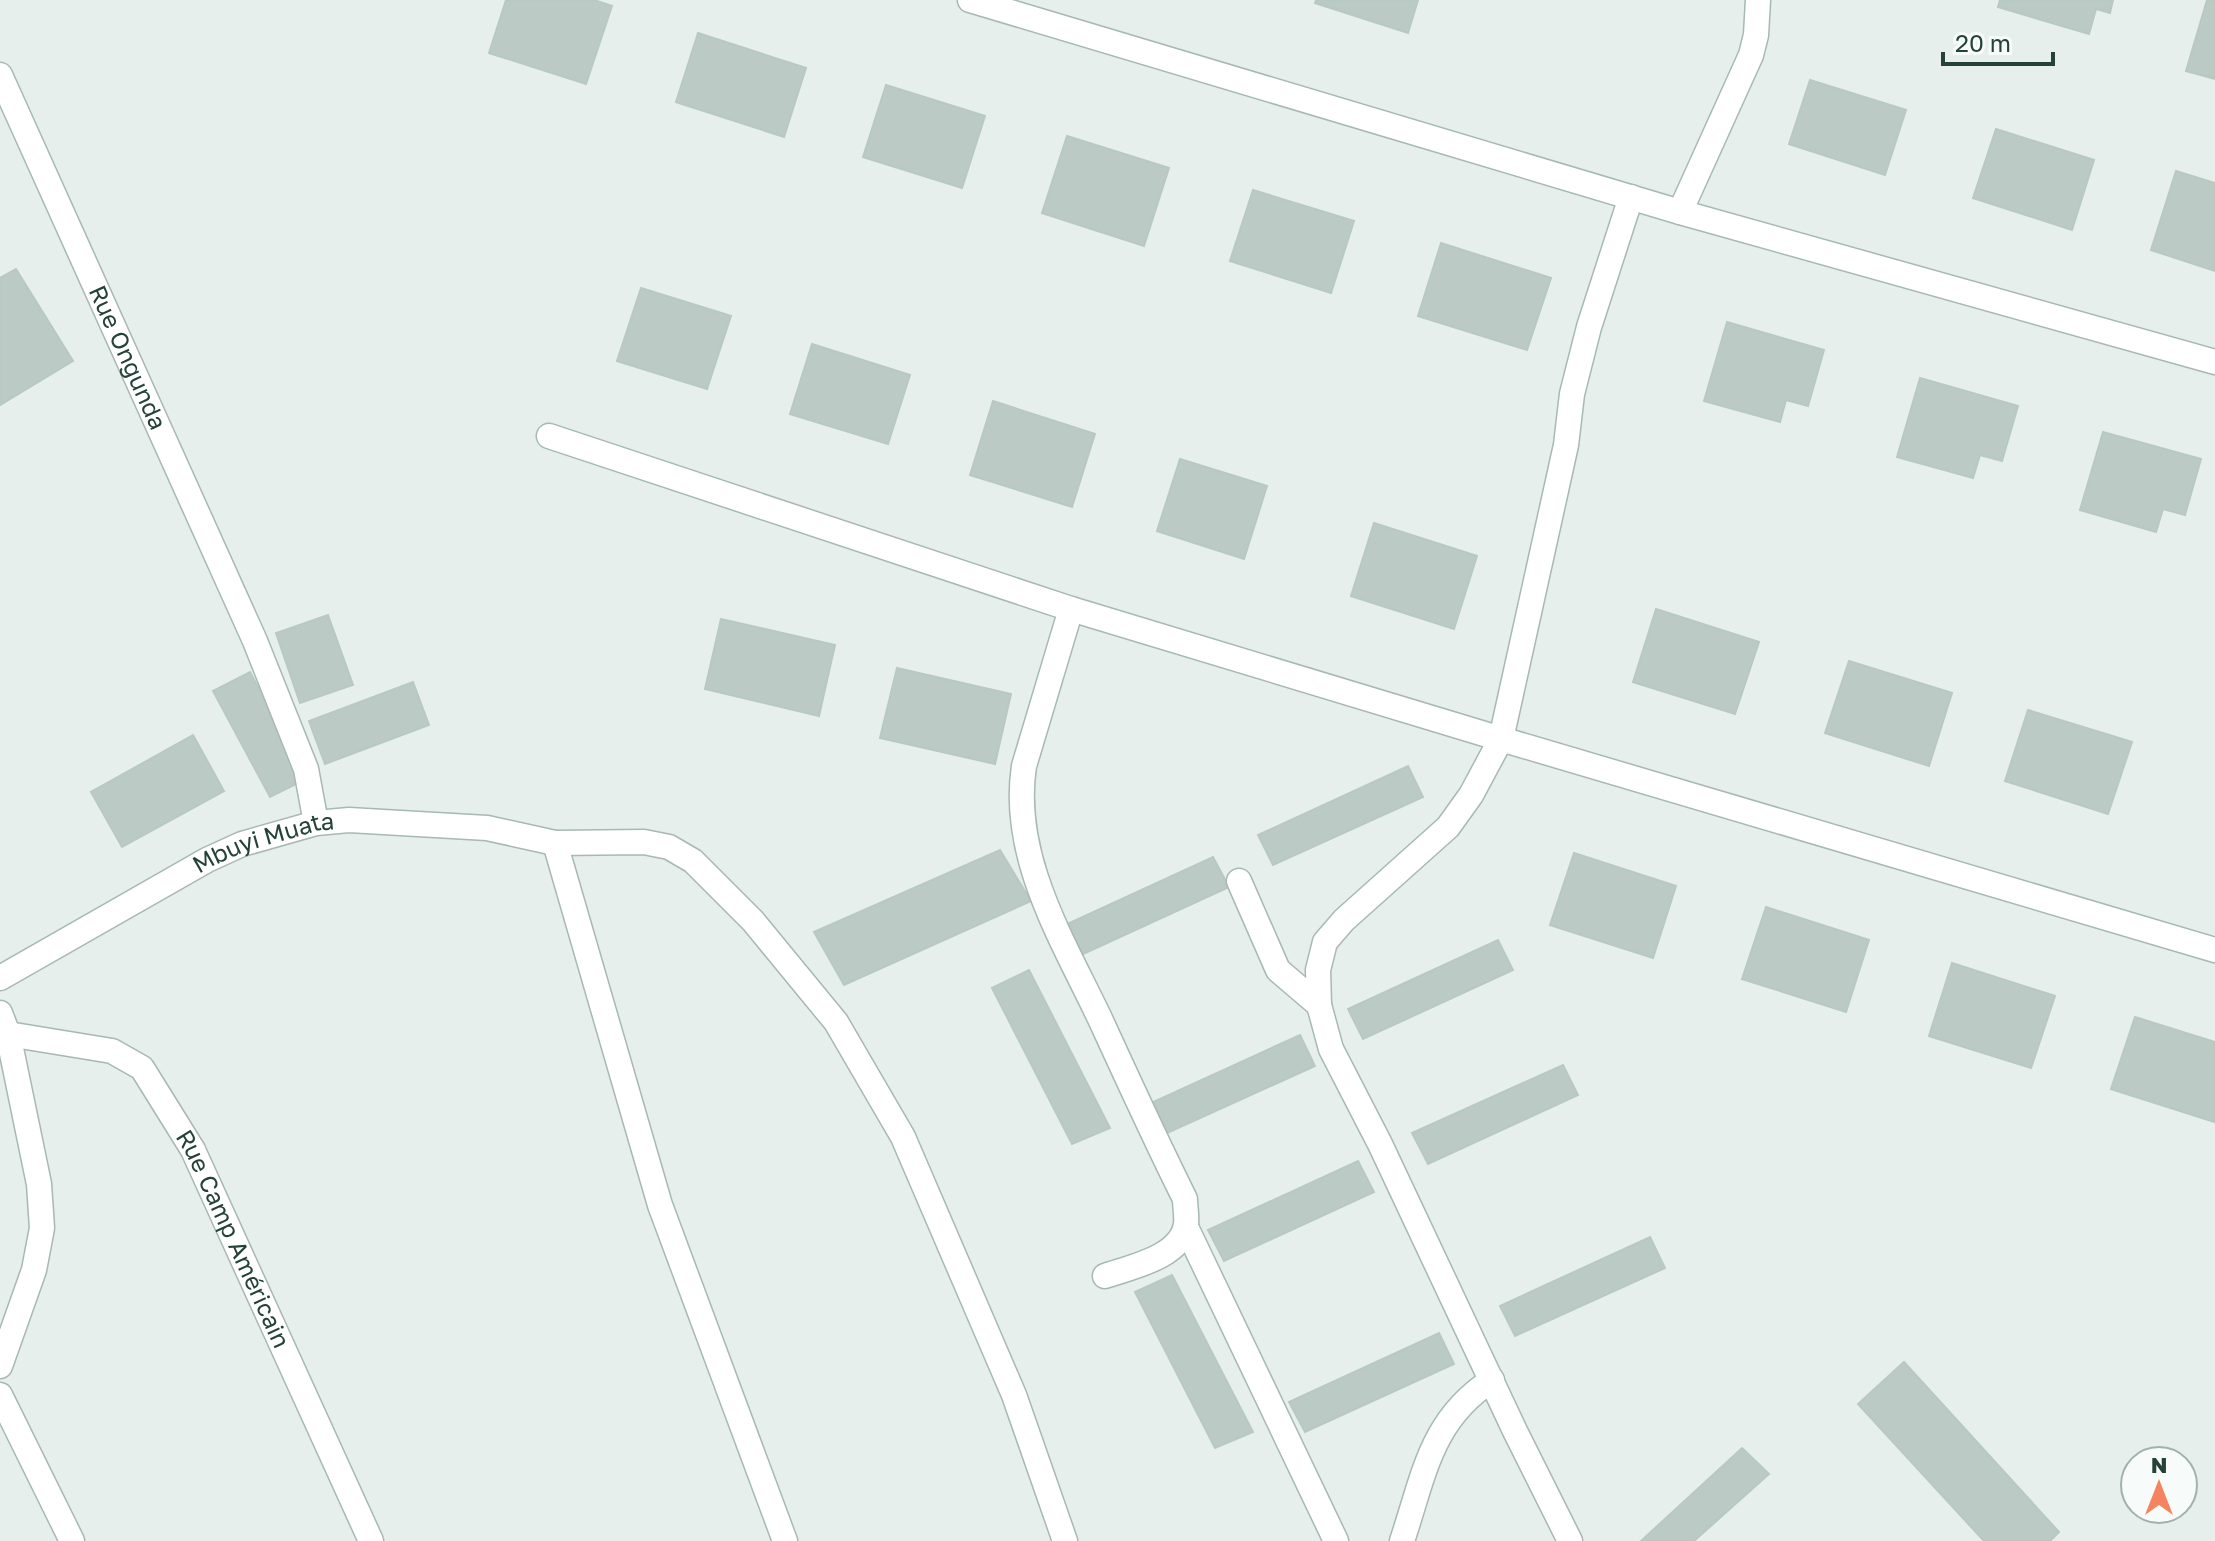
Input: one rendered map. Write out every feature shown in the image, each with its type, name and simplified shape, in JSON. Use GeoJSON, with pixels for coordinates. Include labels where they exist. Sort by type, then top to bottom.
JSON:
{"type":"FeatureCollection","features":[{"type":"Feature","properties":{"kind":"street"},"geometry":{"type":"LineString","coordinates":[[970,0],[1680,212],[2215,362]]}},
{"type":"Feature","properties":{"kind":"street"},"geometry":{"type":"LineString","coordinates":[[1680,212],[1751,55],[1756,35],[1758,0]]}},
{"type":"Feature","properties":{"kind":"street","name":"Rue Ongunda"},"geometry":{"type":"LineString","coordinates":[[0,75],[255,641],[306,769],[316,823]]}},
{"type":"Feature","properties":{"kind":"street"},"geometry":{"type":"LineString","coordinates":[[1570,1541],[1380,1144],[1331,1049],[1319,1005],[1318,970],[1325,942],[1344,920],[1448,827],[1471,795],[1501,739],[1566,445],[1572,394],[1589,327],[1631,197]]}},
{"type":"Feature","properties":{"kind":"street"},"geometry":{"type":"LineString","coordinates":[[549,436],[1071,609],[2215,950]]}},
{"type":"Feature","properties":{"kind":"street"},"geometry":{"type":"LineString","coordinates":[[1071,609],[1024,766],[1020,791],[1021,814],[1036,882],[1185,1199],[1186,1227],[1336,1541]]}},
{"type":"Feature","properties":{"kind":"street","name":"Mbuyi Muata"},"geometry":{"type":"LineString","coordinates":[[0,978],[207,860],[242,844],[316,823],[349,820],[487,828],[555,843],[644,842],[669,847],[693,861],[753,921],[836,1022],[913,1155],[1014,1395],[1065,1541]]}},
{"type":"Feature","properties":{"kind":"street"},"geometry":{"type":"LineString","coordinates":[[555,843],[660,1205],[785,1541]]}},
{"type":"Feature","properties":{"kind":"street"},"geometry":{"type":"LineString","coordinates":[[1239,881],[1278,970],[1319,1005]]}},
{"type":"Feature","properties":{"kind":"street"},"geometry":{"type":"LineString","coordinates":[[0,1366],[34,1270],[42,1228],[39,1184],[4,1023]]}},
{"type":"Feature","properties":{"kind":"street","name":"Rue Camp Américain"},"geometry":{"type":"LineString","coordinates":[[4,1023],[112,1051],[142,1068],[193,1150],[371,1541]]}},
{"type":"Feature","properties":{"kind":"street"},"geometry":{"type":"LineString","coordinates":[[1105,1276],[1147,1261],[1176,1246],[1186,1227]]}},
{"type":"Feature","properties":{"kind":"street"},"geometry":{"type":"LineString","coordinates":[[1402,1541],[1437,1437],[1468,1395],[1492,1380]]}},
{"type":"Feature","properties":{"kind":"street"},"geometry":{"type":"LineString","coordinates":[[0,1395],[72,1541]]}},
{"type":"Feature","properties":{"kind":"building"},"geometry":{"type":"Polygon","coordinates":[[[506,0],[594,0],[612,6],[586,84],[489,53],[506,0]]]}},
{"type":"Feature","properties":{"kind":"building"},"geometry":{"type":"Polygon","coordinates":[[[1316,0],[1418,0],[1408,33],[1315,3],[1316,0]]]}},
{"type":"Feature","properties":{"kind":"building"},"geometry":{"type":"Polygon","coordinates":[[[2000,0],[2113,0],[2110,13],[2096,9],[2089,34],[1998,7],[2000,0]]]}},
{"type":"Feature","properties":{"kind":"building"},"geometry":{"type":"Polygon","coordinates":[[[2207,0],[2215,0],[2215,79],[2186,71],[2207,0]]]}},
{"type":"Feature","properties":{"kind":"building"},"geometry":{"type":"Polygon","coordinates":[[[698,33],[806,68],[784,137],[676,102],[698,33]]]}},
{"type":"Feature","properties":{"kind":"building"},"geometry":{"type":"Polygon","coordinates":[[[1810,80],[1906,110],[1885,175],[1789,144],[1810,80]]]}},
{"type":"Feature","properties":{"kind":"building"},"geometry":{"type":"Polygon","coordinates":[[[886,85],[985,116],[962,188],[863,157],[886,85]]]}},
{"type":"Feature","properties":{"kind":"building"},"geometry":{"type":"Polygon","coordinates":[[[1996,129],[2094,160],[2072,230],[1973,198],[1996,129]]]}},
{"type":"Feature","properties":{"kind":"building"},"geometry":{"type":"Polygon","coordinates":[[[1067,136],[1169,168],[1144,246],[1042,213],[1067,136]]]}},
{"type":"Feature","properties":{"kind":"building"},"geometry":{"type":"Polygon","coordinates":[[[2176,171],[2215,183],[2215,271],[2151,250],[2176,171]]]}},
{"type":"Feature","properties":{"kind":"building"},"geometry":{"type":"Polygon","coordinates":[[[1253,190],[1354,221],[1331,293],[1230,261],[1253,190]]]}},
{"type":"Feature","properties":{"kind":"building"},"geometry":{"type":"Polygon","coordinates":[[[1441,243],[1551,278],[1527,350],[1418,316],[1441,243]]]}},
{"type":"Feature","properties":{"kind":"building"},"geometry":{"type":"Polygon","coordinates":[[[16,269],[73,361],[0,405],[0,278],[16,269]]]}},
{"type":"Feature","properties":{"kind":"building"},"geometry":{"type":"Polygon","coordinates":[[[641,288],[731,316],[707,389],[617,361],[641,288]]]}},
{"type":"Feature","properties":{"kind":"building"},"geometry":{"type":"Polygon","coordinates":[[[1727,322],[1824,350],[1808,406],[1786,400],[1780,422],[1704,401],[1727,322]]]}},
{"type":"Feature","properties":{"kind":"building"},"geometry":{"type":"Polygon","coordinates":[[[812,344],[910,375],[888,444],[790,414],[812,344]]]}},
{"type":"Feature","properties":{"kind":"building"},"geometry":{"type":"Polygon","coordinates":[[[1920,378],[2018,406],[2002,461],[1980,455],[1973,478],[1897,457],[1920,378]]]}},
{"type":"Feature","properties":{"kind":"building"},"geometry":{"type":"Polygon","coordinates":[[[993,401],[1095,434],[1072,507],[970,475],[993,401]]]}},
{"type":"Feature","properties":{"kind":"building"},"geometry":{"type":"Polygon","coordinates":[[[2103,432],[2201,459],[2185,515],[2163,509],[2156,532],[2080,510],[2103,432]]]}},
{"type":"Feature","properties":{"kind":"building"},"geometry":{"type":"Polygon","coordinates":[[[1180,459],[1267,486],[1244,559],[1157,531],[1180,459]]]}},
{"type":"Feature","properties":{"kind":"building"},"geometry":{"type":"Polygon","coordinates":[[[1374,523],[1477,556],[1454,629],[1351,596],[1374,523]]]}},
{"type":"Feature","properties":{"kind":"building"},"geometry":{"type":"Polygon","coordinates":[[[1656,609],[1759,642],[1735,714],[1633,682],[1656,609]]]}},
{"type":"Feature","properties":{"kind":"building"},"geometry":{"type":"Polygon","coordinates":[[[328,615],[353,685],[300,703],[276,633],[328,615]]]}},
{"type":"Feature","properties":{"kind":"building"},"geometry":{"type":"Polygon","coordinates":[[[721,619],[835,645],[819,716],[705,689],[721,619]]]}},
{"type":"Feature","properties":{"kind":"building"},"geometry":{"type":"Polygon","coordinates":[[[1849,661],[1952,693],[1929,766],[1825,733],[1849,661]]]}},
{"type":"Feature","properties":{"kind":"building"},"geometry":{"type":"Polygon","coordinates":[[[897,668],[1011,694],[995,764],[880,738],[897,668]]]}},
{"type":"Feature","properties":{"kind":"building"},"geometry":{"type":"Polygon","coordinates":[[[250,672],[306,779],[270,797],[213,691],[250,672]]]}},
{"type":"Feature","properties":{"kind":"building"},"geometry":{"type":"Polygon","coordinates":[[[413,682],[429,725],[325,764],[309,721],[413,682]]]}},
{"type":"Feature","properties":{"kind":"building"},"geometry":{"type":"Polygon","coordinates":[[[2028,710],[2132,742],[2108,814],[2005,781],[2028,710]]]}},
{"type":"Feature","properties":{"kind":"building"},"geometry":{"type":"Polygon","coordinates":[[[193,735],[224,791],[122,847],[91,792],[193,735]]]}},
{"type":"Feature","properties":{"kind":"building"},"geometry":{"type":"Polygon","coordinates":[[[1408,766],[1423,797],[1273,865],[1258,835],[1408,766]]]}},
{"type":"Feature","properties":{"kind":"building"},"geometry":{"type":"Polygon","coordinates":[[[1000,850],[1031,901],[844,985],[814,932],[1000,850]]]}},
{"type":"Feature","properties":{"kind":"building"},"geometry":{"type":"Polygon","coordinates":[[[1574,853],[1676,886],[1653,958],[1550,925],[1574,853]]]}},
{"type":"Feature","properties":{"kind":"building"},"geometry":{"type":"Polygon","coordinates":[[[1213,857],[1229,887],[1079,956],[1063,926],[1213,857]]]}},
{"type":"Feature","properties":{"kind":"building"},"geometry":{"type":"Polygon","coordinates":[[[1766,907],[1869,940],[1846,1012],[1742,979],[1766,907]]]}},
{"type":"Feature","properties":{"kind":"building"},"geometry":{"type":"Polygon","coordinates":[[[1498,940],[1513,970],[1363,1039],[1348,1009],[1498,940]]]}},
{"type":"Feature","properties":{"kind":"building"},"geometry":{"type":"Polygon","coordinates":[[[1952,963],[2055,996],[2031,1068],[1929,1036],[1952,963]]]}},
{"type":"Feature","properties":{"kind":"building"},"geometry":{"type":"Polygon","coordinates":[[[1029,970],[1110,1128],[1072,1144],[992,988],[1029,970]]]}},
{"type":"Feature","properties":{"kind":"building"},"geometry":{"type":"Polygon","coordinates":[[[2135,1017],[2215,1042],[2214,1122],[2111,1089],[2135,1017]]]}},
{"type":"Feature","properties":{"kind":"building"},"geometry":{"type":"Polygon","coordinates":[[[1300,1035],[1315,1066],[1165,1134],[1149,1104],[1300,1035]]]}},
{"type":"Feature","properties":{"kind":"building"},"geometry":{"type":"Polygon","coordinates":[[[1563,1065],[1578,1095],[1428,1164],[1412,1133],[1563,1065]]]}},
{"type":"Feature","properties":{"kind":"building"},"geometry":{"type":"Polygon","coordinates":[[[1358,1161],[1374,1192],[1224,1261],[1208,1230],[1358,1161]]]}},
{"type":"Feature","properties":{"kind":"building"},"geometry":{"type":"Polygon","coordinates":[[[1650,1237],[1665,1268],[1515,1336],[1500,1306],[1650,1237]]]}},
{"type":"Feature","properties":{"kind":"building"},"geometry":{"type":"Polygon","coordinates":[[[1172,1275],[1253,1432],[1215,1448],[1135,1292],[1172,1275]]]}},
{"type":"Feature","properties":{"kind":"building"},"geometry":{"type":"Polygon","coordinates":[[[1439,1333],[1454,1364],[1305,1432],[1289,1402],[1439,1333]]]}},
{"type":"Feature","properties":{"kind":"building"},"geometry":{"type":"Polygon","coordinates":[[[1904,1362],[2059,1532],[2050,1541],[1984,1541],[1858,1404],[1904,1362]]]}},
{"type":"Feature","properties":{"kind":"building"},"geometry":{"type":"Polygon","coordinates":[[[1742,1448],[1769,1474],[1694,1541],[1641,1541],[1742,1448]]]}}]}
